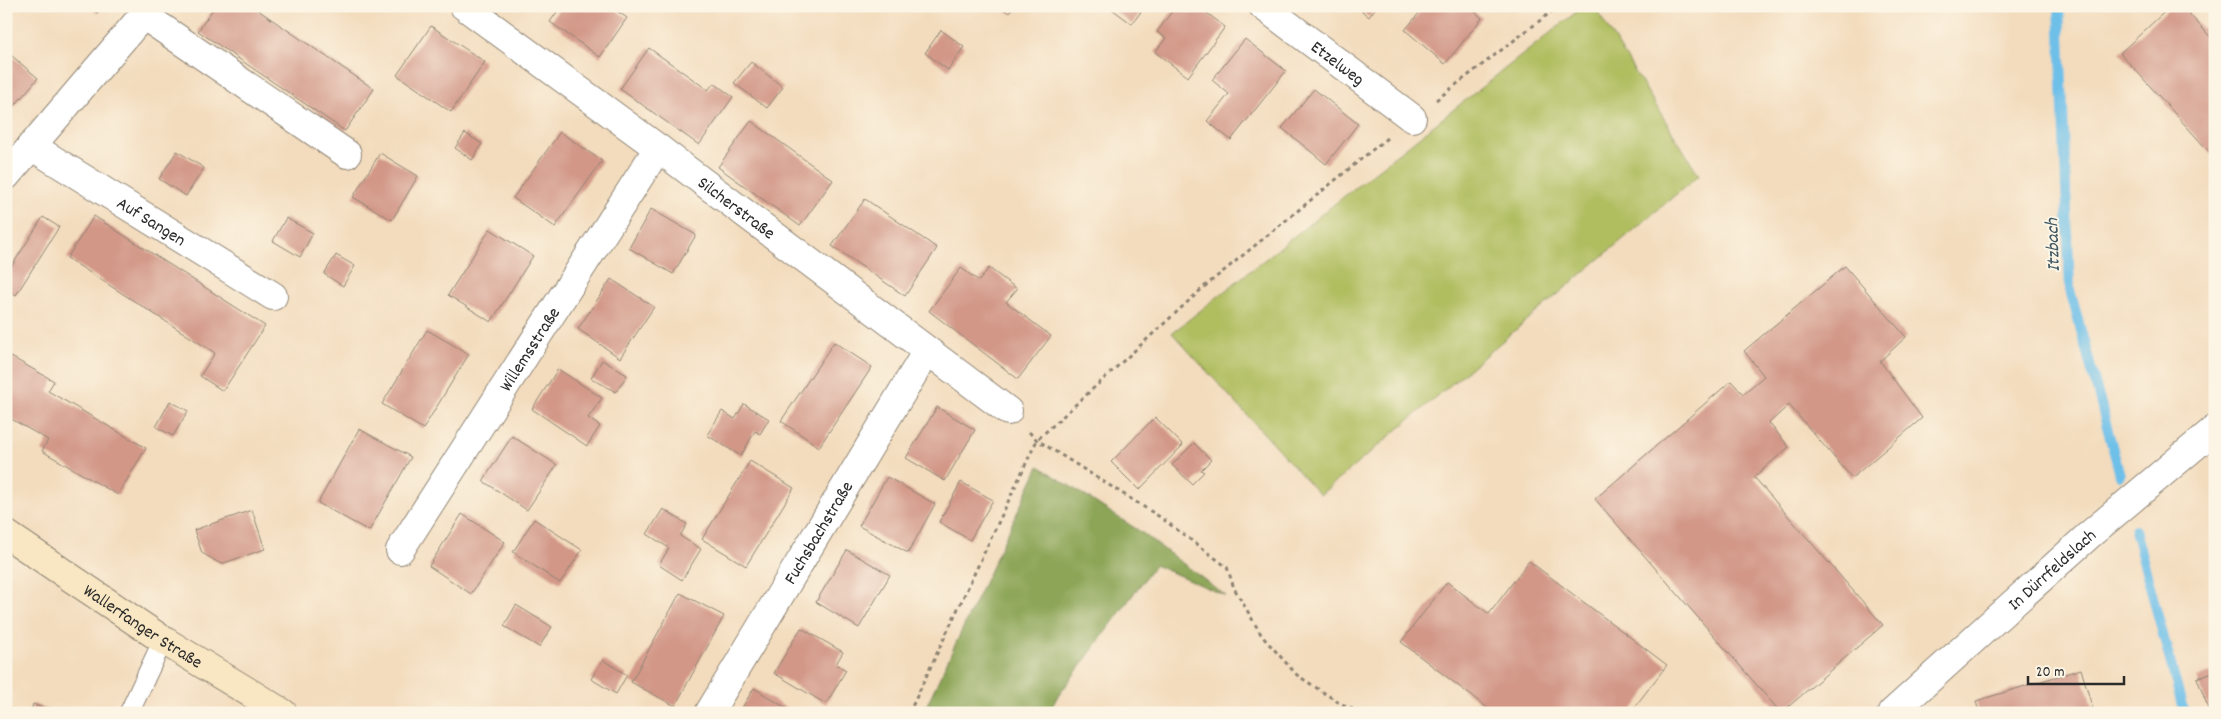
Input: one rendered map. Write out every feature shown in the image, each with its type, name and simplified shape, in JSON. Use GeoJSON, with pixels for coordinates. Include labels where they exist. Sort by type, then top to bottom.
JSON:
{"type":"FeatureCollection","features":[{"type":"Feature","properties":{"kind":"main road","name":"Wallerfanger Straße"},"geometry":{"type":"LineString","coordinates":[[6,534],[163,640],[283,713]]}},
{"type":"Feature","properties":{"kind":"street","name":"Silcherstraße"},"geometry":{"type":"LineString","coordinates":[[464,6],[658,148],[1008,410]]}},
{"type":"Feature","properties":{"kind":"street","name":"Etzelweg"},"geometry":{"type":"LineString","coordinates":[[1263,6],[1412,118]]}},
{"type":"Feature","properties":{"kind":"street"},"geometry":{"type":"LineString","coordinates":[[6,176],[147,11],[347,154]]}},
{"type":"Feature","properties":{"kind":"street","name":"Auf Sangen"},"geometry":{"type":"LineString","coordinates":[[31,146],[273,296]]}},
{"type":"Feature","properties":{"kind":"street","name":"Willemsstraße"},"geometry":{"type":"LineString","coordinates":[[400,550],[658,148]]}},
{"type":"Feature","properties":{"kind":"street","name":"Fuchsbachstraße"},"geometry":{"type":"LineString","coordinates":[[709,713],[927,351]]}},
{"type":"Feature","properties":{"kind":"street","name":"In Dürrfeldslach"},"geometry":{"type":"LineString","coordinates":[[1892,713],[2088,536],[2215,429]]}},
{"type":"Feature","properties":{"kind":"lane"},"geometry":{"type":"LineString","coordinates":[[129,713],[163,640]]}},
{"type":"Feature","properties":{"kind":"path"},"geometry":{"type":"LineString","coordinates":[[909,713],[1037,440],[1204,287],[1412,118],[1559,6]]}},
{"type":"Feature","properties":{"kind":"path"},"geometry":{"type":"LineString","coordinates":[[1008,410],[1037,440],[1160,517],[1227,567],[1234,588],[1262,636],[1297,675],[1338,702],[1361,713]]}},
{"type":"Feature","properties":{"kind":"green space"},"geometry":{"type":"Polygon","coordinates":[[[1584,6],[1594,6],[1699,175],[1320,495],[1172,333],[1584,6]]]}},
{"type":"Feature","properties":{"kind":"green space"},"geometry":{"type":"Polygon","coordinates":[[[1039,466],[1141,532],[1226,596],[1155,565],[1056,699],[1049,713],[923,713],[1039,466]]]}},
{"type":"Feature","properties":{"kind":"building"},"geometry":{"type":"Polygon","coordinates":[[[89,6],[103,6],[97,13],[89,6]]]}},
{"type":"Feature","properties":{"kind":"building"},"geometry":{"type":"Polygon","coordinates":[[[215,6],[252,6],[374,89],[345,131],[198,31],[215,6]]]}},
{"type":"Feature","properties":{"kind":"building"},"geometry":{"type":"Polygon","coordinates":[[[561,6],[610,6],[627,18],[600,57],[550,22],[561,6]]]}},
{"type":"Feature","properties":{"kind":"building"},"geometry":{"type":"Polygon","coordinates":[[[999,6],[1014,6],[1009,13],[999,6]]]}},
{"type":"Feature","properties":{"kind":"building"},"geometry":{"type":"Polygon","coordinates":[[[1108,6],[1145,6],[1132,24],[1108,6]]]}},
{"type":"Feature","properties":{"kind":"building"},"geometry":{"type":"Polygon","coordinates":[[[1176,6],[1198,6],[1225,27],[1188,77],[1155,52],[1166,38],[1157,32],[1176,6]]]}},
{"type":"Feature","properties":{"kind":"building"},"geometry":{"type":"Polygon","coordinates":[[[1356,6],[1377,6],[1369,17],[1356,6]]]}},
{"type":"Feature","properties":{"kind":"building"},"geometry":{"type":"Polygon","coordinates":[[[1425,6],[1468,6],[1482,18],[1445,64],[1405,30],[1425,6]]]}},
{"type":"Feature","properties":{"kind":"building"},"geometry":{"type":"Polygon","coordinates":[[[2171,6],[2182,6],[2215,42],[2215,158],[2120,53],[2171,6]]]}},
{"type":"Feature","properties":{"kind":"building"},"geometry":{"type":"Polygon","coordinates":[[[431,26],[485,62],[451,112],[397,75],[431,26]]]}},
{"type":"Feature","properties":{"kind":"building"},"geometry":{"type":"Polygon","coordinates":[[[941,30],[964,47],[948,70],[925,53],[941,30]]]}},
{"type":"Feature","properties":{"kind":"building"},"geometry":{"type":"Polygon","coordinates":[[[1245,39],[1286,71],[1231,140],[1207,121],[1229,94],[1212,80],[1245,39]]]}},
{"type":"Feature","properties":{"kind":"building"},"geometry":{"type":"Polygon","coordinates":[[[649,48],[708,90],[714,83],[733,97],[699,145],[620,89],[649,48]]]}},
{"type":"Feature","properties":{"kind":"building"},"geometry":{"type":"Polygon","coordinates":[[[6,51],[38,78],[6,116],[6,51]]]}},
{"type":"Feature","properties":{"kind":"building"},"geometry":{"type":"Polygon","coordinates":[[[751,62],[783,87],[767,108],[734,83],[751,62]]]}},
{"type":"Feature","properties":{"kind":"building"},"geometry":{"type":"Polygon","coordinates":[[[1314,89],[1358,124],[1326,164],[1282,128],[1314,89]]]}},
{"type":"Feature","properties":{"kind":"building"},"geometry":{"type":"Polygon","coordinates":[[[751,121],[833,180],[800,226],[718,167],[751,121]]]}},
{"type":"Feature","properties":{"kind":"building"},"geometry":{"type":"Polygon","coordinates":[[[560,132],[602,161],[555,227],[513,198],[560,132]]]}},
{"type":"Feature","properties":{"kind":"building"},"geometry":{"type":"Polygon","coordinates":[[[465,133],[482,144],[472,160],[455,148],[465,133]]]}},
{"type":"Feature","properties":{"kind":"building"},"geometry":{"type":"Polygon","coordinates":[[[177,151],[204,168],[186,196],[159,179],[177,151]]]}},
{"type":"Feature","properties":{"kind":"building"},"geometry":{"type":"Polygon","coordinates":[[[380,153],[418,176],[392,220],[353,197],[380,153]]]}},
{"type":"Feature","properties":{"kind":"building"},"geometry":{"type":"Polygon","coordinates":[[[865,199],[937,248],[905,296],[832,246],[865,199]]]}},
{"type":"Feature","properties":{"kind":"building"},"geometry":{"type":"Polygon","coordinates":[[[651,209],[696,235],[673,274],[629,248],[651,209]]]}},
{"type":"Feature","properties":{"kind":"building"},"geometry":{"type":"Polygon","coordinates":[[[94,216],[265,326],[223,391],[200,376],[215,353],[67,258],[94,216]]]}},
{"type":"Feature","properties":{"kind":"building"},"geometry":{"type":"Polygon","coordinates":[[[43,217],[59,227],[16,295],[6,289],[6,275],[43,217]]]}},
{"type":"Feature","properties":{"kind":"building"},"geometry":{"type":"Polygon","coordinates":[[[286,218],[313,233],[300,257],[273,241],[286,218]]]}},
{"type":"Feature","properties":{"kind":"building"},"geometry":{"type":"Polygon","coordinates":[[[490,229],[533,256],[491,322],[448,295],[490,229]]]}},
{"type":"Feature","properties":{"kind":"building"},"geometry":{"type":"Polygon","coordinates":[[[336,255],[355,266],[343,286],[324,274],[336,255]]]}},
{"type":"Feature","properties":{"kind":"building"},"geometry":{"type":"Polygon","coordinates":[[[1845,266],[1906,337],[1880,361],[1922,418],[1852,478],[1789,405],[1769,423],[1789,447],[1754,477],[1883,625],[1781,713],[1595,499],[1731,381],[1743,394],[1764,376],[1744,351],[1845,266]]]}},
{"type":"Feature","properties":{"kind":"building"},"geometry":{"type":"Polygon","coordinates":[[[961,268],[979,281],[989,268],[1017,289],[1006,302],[1051,336],[1018,379],[929,311],[961,268]]]}},
{"type":"Feature","properties":{"kind":"building"},"geometry":{"type":"Polygon","coordinates":[[[611,279],[654,307],[620,358],[578,329],[611,279]]]}},
{"type":"Feature","properties":{"kind":"building"},"geometry":{"type":"Polygon","coordinates":[[[427,330],[469,354],[423,429],[382,404],[427,330]]]}},
{"type":"Feature","properties":{"kind":"building"},"geometry":{"type":"Polygon","coordinates":[[[834,342],[872,367],[819,447],[781,421],[834,342]]]}},
{"type":"Feature","properties":{"kind":"building"},"geometry":{"type":"Polygon","coordinates":[[[6,354],[54,381],[48,391],[146,448],[118,495],[42,451],[48,440],[6,416],[6,354]]]}},
{"type":"Feature","properties":{"kind":"building"},"geometry":{"type":"Polygon","coordinates":[[[602,360],[627,375],[616,392],[591,378],[602,360]]]}},
{"type":"Feature","properties":{"kind":"building"},"geometry":{"type":"Polygon","coordinates":[[[558,369],[602,398],[588,418],[600,426],[587,446],[532,409],[558,369]]]}},
{"type":"Feature","properties":{"kind":"building"},"geometry":{"type":"Polygon","coordinates":[[[170,401],[188,411],[173,436],[156,427],[170,401]]]}},
{"type":"Feature","properties":{"kind":"building"},"geometry":{"type":"Polygon","coordinates":[[[744,404],[769,419],[760,434],[755,431],[741,456],[707,435],[722,411],[735,419],[744,404]]]}},
{"type":"Feature","properties":{"kind":"building"},"geometry":{"type":"Polygon","coordinates":[[[937,407],[975,430],[945,481],[906,458],[937,407]]]}},
{"type":"Feature","properties":{"kind":"building"},"geometry":{"type":"Polygon","coordinates":[[[1155,417],[1183,445],[1139,490],[1111,462],[1155,417]]]}},
{"type":"Feature","properties":{"kind":"building"},"geometry":{"type":"Polygon","coordinates":[[[359,429],[411,457],[369,531],[318,503],[359,429]]]}},
{"type":"Feature","properties":{"kind":"building"},"geometry":{"type":"Polygon","coordinates":[[[512,436],[557,465],[527,510],[483,481],[512,436]]]}},
{"type":"Feature","properties":{"kind":"building"},"geometry":{"type":"Polygon","coordinates":[[[1194,443],[1211,460],[1201,470],[1204,472],[1192,484],[1172,465],[1194,443]]]}},
{"type":"Feature","properties":{"kind":"building"},"geometry":{"type":"Polygon","coordinates":[[[750,461],[794,488],[746,566],[702,539],[750,461]]]}},
{"type":"Feature","properties":{"kind":"building"},"geometry":{"type":"Polygon","coordinates":[[[887,477],[935,504],[908,553],[859,526],[887,477]]]}},
{"type":"Feature","properties":{"kind":"building"},"geometry":{"type":"Polygon","coordinates":[[[961,482],[993,500],[970,540],[939,522],[961,482]]]}},
{"type":"Feature","properties":{"kind":"building"},"geometry":{"type":"Polygon","coordinates":[[[663,509],[687,524],[680,536],[701,549],[682,580],[659,565],[669,548],[647,534],[663,509]]]}},
{"type":"Feature","properties":{"kind":"building"},"geometry":{"type":"Polygon","coordinates":[[[252,510],[265,549],[221,564],[202,553],[194,530],[252,510]]]}},
{"type":"Feature","properties":{"kind":"building"},"geometry":{"type":"Polygon","coordinates":[[[462,514],[505,542],[471,594],[429,566],[462,514]]]}},
{"type":"Feature","properties":{"kind":"building"},"geometry":{"type":"Polygon","coordinates":[[[534,519],[582,550],[560,583],[513,552],[534,519]]]}},
{"type":"Feature","properties":{"kind":"building"},"geometry":{"type":"Polygon","coordinates":[[[847,550],[890,575],[859,628],[816,602],[847,550]]]}},
{"type":"Feature","properties":{"kind":"building"},"geometry":{"type":"Polygon","coordinates":[[[1529,561],[1667,665],[1630,713],[1494,713],[1401,642],[1447,582],[1489,614],[1529,561]]]}},
{"type":"Feature","properties":{"kind":"building"},"geometry":{"type":"Polygon","coordinates":[[[680,593],[724,616],[675,706],[631,682],[680,593]]]}},
{"type":"Feature","properties":{"kind":"building"},"geometry":{"type":"Polygon","coordinates":[[[516,605],[552,627],[539,647],[504,626],[516,605]]]}},
{"type":"Feature","properties":{"kind":"building"},"geometry":{"type":"Polygon","coordinates":[[[801,628],[843,652],[836,664],[846,670],[826,704],[774,673],[801,628]]]}},
{"type":"Feature","properties":{"kind":"building"},"geometry":{"type":"Polygon","coordinates":[[[603,660],[627,675],[616,694],[591,679],[603,660]]]}},
{"type":"Feature","properties":{"kind":"building"},"geometry":{"type":"Polygon","coordinates":[[[2081,669],[2094,713],[1979,713],[1976,701],[2081,669]]]}},
{"type":"Feature","properties":{"kind":"building"},"geometry":{"type":"Polygon","coordinates":[[[2215,671],[2215,713],[2210,713],[2197,678],[2215,671]]]}},
{"type":"Feature","properties":{"kind":"building"},"geometry":{"type":"Polygon","coordinates":[[[754,688],[794,713],[739,713],[754,688]]]}},
{"type":"Feature","properties":{"kind":"building"},"geometry":{"type":"Polygon","coordinates":[[[33,704],[56,713],[30,713],[33,704]]]}},
{"type":"Feature","properties":{"kind":"waterway","name":"Itzbach"},"geometry":{"type":"LineString","coordinates":[[2059,6],[2070,290],[2120,475]]}},
{"type":"Feature","properties":{"kind":"waterway","name":"Itzbach"},"geometry":{"type":"LineString","coordinates":[[2135,530],[2184,713]]}}]}
